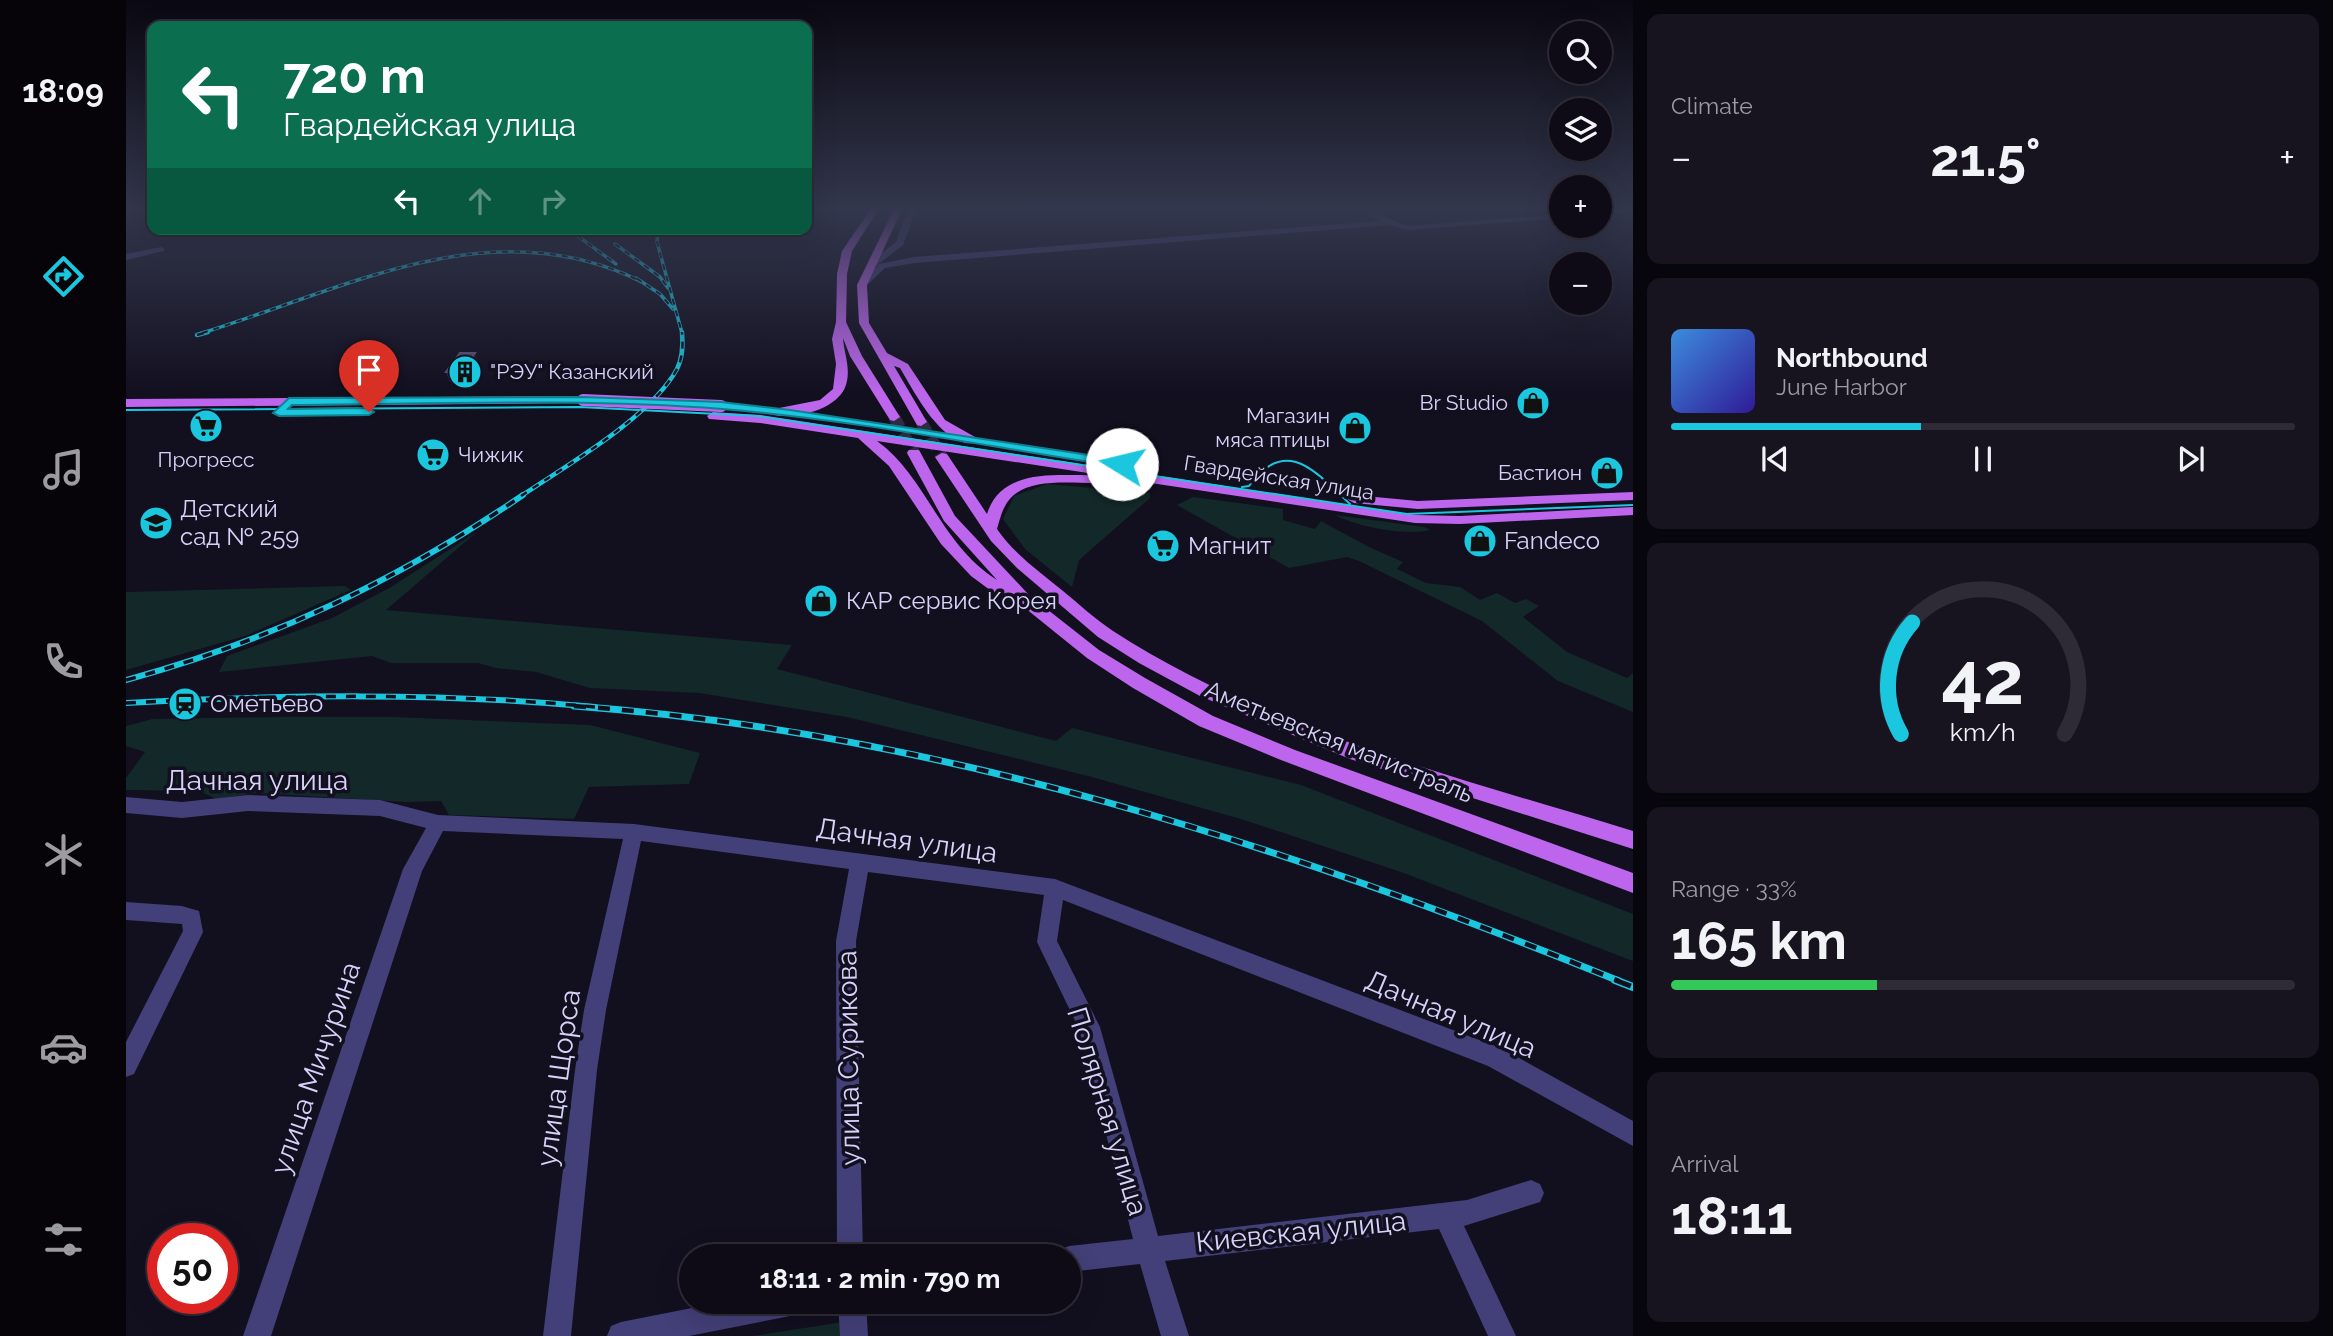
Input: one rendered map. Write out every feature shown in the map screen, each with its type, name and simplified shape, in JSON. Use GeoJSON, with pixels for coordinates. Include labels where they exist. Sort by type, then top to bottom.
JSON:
{"type":"FeatureCollection","features":[{"type":"Feature","properties":{"kind":"main road"},"geometry":{"type":"LineString","coordinates":[[778,412],[823,404],[837,394],[841,387],[842,365],[836,335],[841,322],[843,269]]}},
{"type":"Feature","properties":{"kind":"main road"},"geometry":{"type":"LineString","coordinates":[[868,269],[862,285],[864,323],[921,422]]}},
{"type":"Feature","properties":{"kind":"main road"},"geometry":{"type":"LineString","coordinates":[[841,322],[856,356],[894,417]]}},
{"type":"Feature","properties":{"kind":"main road"},"geometry":{"type":"LineString","coordinates":[[882,355],[904,366],[940,423],[970,440]]}},
{"type":"Feature","properties":{"kind":"main road"},"geometry":{"type":"LineString","coordinates":[[279,413],[289,401]]}},
{"type":"Feature","properties":{"kind":"main road","name":"Гвардейская улица"},"geometry":{"type":"LineString","coordinates":[[126,403],[289,401],[581,405],[778,412],[1393,504],[1447,505],[1633,496]]}},
{"type":"Feature","properties":{"kind":"main road","name":"Гвардейская улица"},"geometry":{"type":"LineString","coordinates":[[126,414],[581,405]]}},
{"type":"Feature","properties":{"kind":"main road","name":"Гвардейская улица"},"geometry":{"type":"LineString","coordinates":[[717,411],[858,435],[1415,519],[1460,520],[1633,511]]}},
{"type":"Feature","properties":{"kind":"main road"},"geometry":{"type":"LineString","coordinates":[[858,435],[891,458],[930,519],[965,562],[988,582],[1023,599]]}},
{"type":"Feature","properties":{"kind":"main road","name":"Аметьевская магистраль"},"geometry":{"type":"LineString","coordinates":[[914,453],[949,518],[1023,599],[1093,654],[1206,721],[1288,755],[1633,883]]}},
{"type":"Feature","properties":{"kind":"main road","name":"Аметьевская магистраль"},"geometry":{"type":"LineString","coordinates":[[942,457],[990,529],[1022,565],[1104,633],[1145,659],[1206,691],[1357,754],[1633,840]]}},
{"type":"Feature","properties":{"kind":"main road"},"geometry":{"type":"LineString","coordinates":[[990,529],[998,501],[1016,486],[1031,481],[1090,481],[1133,476]]}},
{"type":"Feature","properties":{"kind":"main road"},"geometry":{"type":"LineString","coordinates":[[1586,498],[1601,512]]}},
{"type":"Feature","properties":{"kind":"street"},"geometry":{"type":"LineString","coordinates":[[862,285],[878,269]]}},
{"type":"Feature","properties":{"kind":"street","name":"Дачная улица"},"geometry":{"type":"LineString","coordinates":[[126,805],[182,810],[248,803],[380,808],[438,823],[634,832],[1055,888],[1495,1057],[1633,1134]]}},
{"type":"Feature","properties":{"kind":"street","name":"улица Мичурина"},"geometry":{"type":"LineString","coordinates":[[257,1336],[413,869],[438,823]]}},
{"type":"Feature","properties":{"kind":"street","name":"улица Щорса"},"geometry":{"type":"LineString","coordinates":[[557,1336],[595,1010],[634,832]]}},
{"type":"Feature","properties":{"kind":"street","name":"улица Сурикова"},"geometry":{"type":"LineString","coordinates":[[850,1244],[846,941],[860,861]]}},
{"type":"Feature","properties":{"kind":"street","name":"Полярная улица"},"geometry":{"type":"LineString","coordinates":[[1055,888],[1047,942],[1089,1027],[1148,1248],[1175,1336]]}},
{"type":"Feature","properties":{"kind":"street"},"geometry":{"type":"LineString","coordinates":[[126,911],[192,918],[193,932],[126,1066]]}},
{"type":"Feature","properties":{"kind":"street","name":"Киевская улица"},"geometry":{"type":"LineString","coordinates":[[1081,1257],[1467,1213],[1531,1193]]}},
{"type":"Feature","properties":{"kind":"street"},"geometry":{"type":"LineString","coordinates":[[1446,1216],[1502,1336]]}},
{"type":"Feature","properties":{"kind":"street"},"geometry":{"type":"LineString","coordinates":[[621,1336],[730,1314]]}},
{"type":"Feature","properties":{"kind":"street"},"geometry":{"type":"LineString","coordinates":[[853,1314],[854,1336]]}},
{"type":"Feature","properties":{"kind":"green space"},"geometry":{"type":"Polygon","coordinates":[[[1047,484],[1150,493],[1150,498],[1079,560],[1072,587],[1025,549],[1003,519],[1014,496],[1047,484]]]}},
{"type":"Feature","properties":{"kind":"green space"},"geometry":{"type":"Polygon","coordinates":[[[1193,497],[1283,509],[1283,520],[1315,529],[1321,521],[1403,562],[1397,569],[1426,583],[1460,587],[1480,600],[1497,593],[1515,603],[1526,599],[1539,606],[1523,617],[1567,652],[1627,678],[1633,673],[1633,712],[1558,681],[1482,621],[1359,561],[1347,557],[1289,568],[1177,505],[1193,497]]]}},
{"type":"Feature","properties":{"kind":"green space"},"geometry":{"type":"Polygon","coordinates":[[[1335,515],[1430,530],[1408,532],[1382,529],[1335,515]]]}},
{"type":"Feature","properties":{"kind":"green space"},"geometry":{"type":"Polygon","coordinates":[[[478,531],[386,610],[792,645],[777,669],[1056,741],[1072,728],[1301,785],[1633,914],[1633,961],[1401,872],[1241,819],[1088,776],[847,717],[699,693],[590,688],[536,672],[496,668],[478,663],[391,663],[372,656],[219,672],[227,656],[332,618],[391,587],[478,531]]]}},
{"type":"Feature","properties":{"kind":"green space"},"geometry":{"type":"Polygon","coordinates":[[[345,586],[351,590],[245,636],[126,670],[126,592],[345,586]]]}},
{"type":"Feature","properties":{"kind":"green space"},"geometry":{"type":"Polygon","coordinates":[[[394,717],[590,725],[700,753],[689,784],[589,787],[574,819],[449,815],[441,801],[407,802],[256,793],[216,799],[200,791],[126,790],[126,778],[145,752],[126,746],[126,726],[152,719],[394,717]]]}},
{"type":"Feature","properties":{"kind":"green space"},"geometry":{"type":"Polygon","coordinates":[[[843,1322],[844,1336],[753,1336],[843,1322]]]}},
{"type":"Feature","properties":{"kind":"building"},"geometry":{"type":"Polygon","coordinates":[[[460,353],[475,353],[462,372],[446,372],[460,353]]]}},
{"type":"Feature","properties":{"kind":"tunnel"},"geometry":{"type":"LineString","coordinates":[[894,417],[914,453]]}},
{"type":"Feature","properties":{"kind":"tunnel"},"geometry":{"type":"LineString","coordinates":[[921,422],[942,457]]}},
{"type":"Feature","properties":{"kind":"tram line"},"geometry":{"type":"LineString","coordinates":[[126,410],[580,407],[757,416],[1407,514],[1633,505]]}},
{"type":"Feature","properties":{"kind":"tram line"},"geometry":{"type":"LineString","coordinates":[[1242,487],[1249,486],[1263,470],[1276,462],[1289,461],[1302,464],[1314,472],[1350,504]]}},
{"type":"Feature","properties":{"kind":"railway"},"geometry":{"type":"LineString","coordinates":[[202,333],[397,269]]}},
{"type":"Feature","properties":{"kind":"railway"},"geometry":{"type":"LineString","coordinates":[[608,269],[642,282]]}},
{"type":"Feature","properties":{"kind":"railway"},"geometry":{"type":"LineString","coordinates":[[650,269],[668,288]]}},
{"type":"Feature","properties":{"kind":"railway"},"geometry":{"type":"LineString","coordinates":[[665,269],[682,333]]}},
{"type":"Feature","properties":{"kind":"railway"},"geometry":{"type":"LineString","coordinates":[[636,278],[642,282]]}},
{"type":"Feature","properties":{"kind":"railway"},"geometry":{"type":"LineString","coordinates":[[642,282],[660,294],[673,309]]}},
{"type":"Feature","properties":{"kind":"railway"},"geometry":{"type":"LineString","coordinates":[[197,335],[208,332]]}},
{"type":"Feature","properties":{"kind":"railway"},"geometry":{"type":"LineString","coordinates":[[521,496],[584,455],[648,405],[677,369],[682,351],[682,333]]}},
{"type":"Feature","properties":{"kind":"railway"},"geometry":{"type":"LineString","coordinates":[[126,680],[232,646],[333,604],[429,554],[523,495]]}},
{"type":"Feature","properties":{"kind":"railway"},"geometry":{"type":"LineString","coordinates":[[126,703],[360,696],[478,699],[595,707]]}},
{"type":"Feature","properties":{"kind":"railway"},"geometry":{"type":"LineString","coordinates":[[574,706],[709,720],[843,741],[976,769],[1107,802],[1366,884],[1619,981]]}},
{"type":"Feature","properties":{"kind":"railway"},"geometry":{"type":"LineString","coordinates":[[1615,980],[1633,987]]}},
{"type":"Feature","properties":{"kind":"place","name":"\"РЭУ\" Казанский"},"geometry":{"type":"Point","coordinates":[465,372]}},
{"type":"Feature","properties":{"kind":"place","name":"Br Studio"},"geometry":{"type":"Point","coordinates":[1533,403]}},
{"type":"Feature","properties":{"kind":"place","name":"Прогресс"},"geometry":{"type":"Point","coordinates":[206,426]}},
{"type":"Feature","properties":{"kind":"place","name":"Магазин мяса птицы"},"geometry":{"type":"Point","coordinates":[1355,428]}},
{"type":"Feature","properties":{"kind":"place","name":"Чижик"},"geometry":{"type":"Point","coordinates":[433,455]}},
{"type":"Feature","properties":{"kind":"place","name":"Бастион"},"geometry":{"type":"Point","coordinates":[1607,473]}},
{"type":"Feature","properties":{"kind":"place","name":"Детский сад № 259"},"geometry":{"type":"Point","coordinates":[156,523]}},
{"type":"Feature","properties":{"kind":"place","name":"Fandeco"},"geometry":{"type":"Point","coordinates":[1480,541]}},
{"type":"Feature","properties":{"kind":"place","name":"Магнит"},"geometry":{"type":"Point","coordinates":[1163,546]}},
{"type":"Feature","properties":{"kind":"place","name":"КАР сервис Корея"},"geometry":{"type":"Point","coordinates":[821,601]}},
{"type":"Feature","properties":{"kind":"place","name":"Ометьево"},"geometry":{"type":"Point","coordinates":[185,704]}},
{"type":"Feature","properties":{"kind":"route"},"geometry":{"type":"LineString","coordinates":[[369,412],[279,413],[289,401],[583,400],[721,406],[790,413],[1122,464]]}}]}
